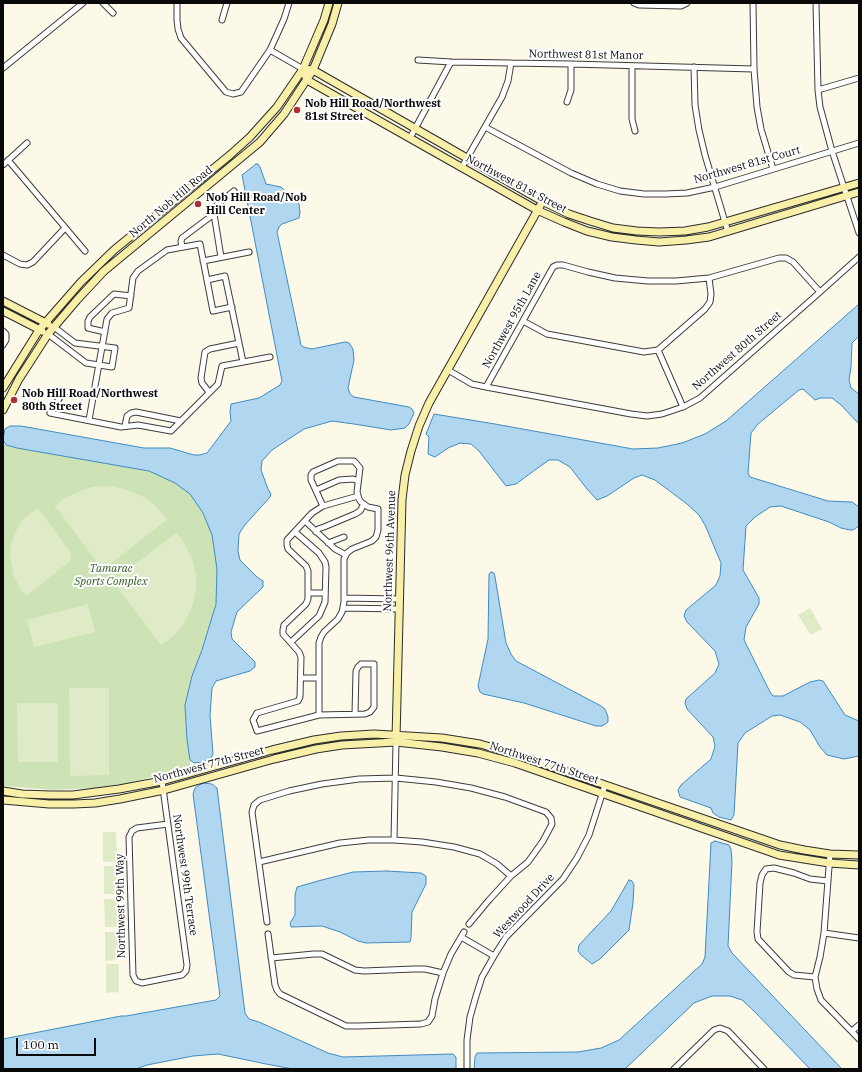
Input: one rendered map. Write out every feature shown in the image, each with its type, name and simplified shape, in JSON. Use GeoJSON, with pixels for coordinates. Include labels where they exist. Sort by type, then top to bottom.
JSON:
{"type":"FeatureCollection","features":[{"type":"Feature","properties":{"kind":"street"},"geometry":{"type":"LineString","coordinates":[[3,68],[83,3]]}},
{"type":"Feature","properties":{"kind":"street"},"geometry":{"type":"LineString","coordinates":[[103,3],[112,13]]}},
{"type":"Feature","properties":{"kind":"street"},"geometry":{"type":"LineString","coordinates":[[177,3],[178,29],[181,38],[226,92],[233,94],[241,92],[270,50],[290,3]]}},
{"type":"Feature","properties":{"kind":"street"},"geometry":{"type":"LineString","coordinates":[[222,20],[227,3]]}},
{"type":"Feature","properties":{"kind":"street","name":"North Nob Hill Road"},"geometry":{"type":"LineString","coordinates":[[3,388],[39,330],[81,282],[114,250],[250,137],[277,107],[303,69],[324,20],[329,3]]}},
{"type":"Feature","properties":{"kind":"street","name":"North Nob Hill Road"},"geometry":{"type":"LineString","coordinates":[[3,410],[19,379],[48,334],[104,271],[260,142],[284,114],[313,70],[332,24],[338,3]]}},
{"type":"Feature","properties":{"kind":"street"},"geometry":{"type":"LineString","coordinates":[[634,3],[638,5],[682,6],[687,3]]}},
{"type":"Feature","properties":{"kind":"street"},"geometry":{"type":"LineString","coordinates":[[753,3],[754,69],[757,107],[773,169]]}},
{"type":"Feature","properties":{"kind":"street"},"geometry":{"type":"LineString","coordinates":[[816,3],[818,90],[820,107],[832,151],[859,233]]}},
{"type":"Feature","properties":{"kind":"street","name":"Northwest 81st Street"},"geometry":{"type":"LineString","coordinates":[[270,50],[303,69],[313,70],[542,201],[569,214],[613,228],[659,232],[685,231],[708,227],[859,183]]}},
{"type":"Feature","properties":{"kind":"street","name":"Northwest 81st Manor"},"geometry":{"type":"LineString","coordinates":[[418,60],[754,69]]}},
{"type":"Feature","properties":{"kind":"street"},"geometry":{"type":"LineString","coordinates":[[410,138],[450,62]]}},
{"type":"Feature","properties":{"kind":"street"},"geometry":{"type":"LineString","coordinates":[[462,167],[502,97],[508,82],[511,63]]}},
{"type":"Feature","properties":{"kind":"street"},"geometry":{"type":"LineString","coordinates":[[567,102],[570,90],[571,64]]}},
{"type":"Feature","properties":{"kind":"street"},"geometry":{"type":"LineString","coordinates":[[632,66],[632,119],[635,131]]}},
{"type":"Feature","properties":{"kind":"street"},"geometry":{"type":"LineString","coordinates":[[694,67],[695,105],[699,130],[728,232]]}},
{"type":"Feature","properties":{"kind":"street"},"geometry":{"type":"LineString","coordinates":[[303,69],[307,80]]}},
{"type":"Feature","properties":{"kind":"street"},"geometry":{"type":"LineString","coordinates":[[818,90],[859,78]]}},
{"type":"Feature","properties":{"kind":"street","name":"Northwest 81st Street"},"geometry":{"type":"LineString","coordinates":[[307,80],[537,210],[587,231],[612,237],[659,242],[710,237],[859,192]]}},
{"type":"Feature","properties":{"kind":"street","name":"Northwest 81st Court"},"geometry":{"type":"LineString","coordinates":[[485,127],[570,173],[597,184],[644,194],[687,193],[715,187],[859,143]]}},
{"type":"Feature","properties":{"kind":"street"},"geometry":{"type":"LineString","coordinates":[[3,165],[27,143]]}},
{"type":"Feature","properties":{"kind":"street"},"geometry":{"type":"LineString","coordinates":[[8,160],[85,251]]}},
{"type":"Feature","properties":{"kind":"street"},"geometry":{"type":"LineString","coordinates":[[221,257],[214,209],[234,191]]}},
{"type":"Feature","properties":{"kind":"street","name":"Northwest 96th Avenue"},"geometry":{"type":"LineString","coordinates":[[394,840],[401,507],[405,475],[419,426],[429,403],[542,201]]}},
{"type":"Feature","properties":{"kind":"street"},"geometry":{"type":"LineString","coordinates":[[182,248],[182,238],[214,214]]}},
{"type":"Feature","properties":{"kind":"street"},"geometry":{"type":"LineString","coordinates":[[3,255],[20,264],[27,265],[33,262],[65,228]]}},
{"type":"Feature","properties":{"kind":"street"},"geometry":{"type":"LineString","coordinates":[[89,420],[107,319],[112,313],[129,308],[133,278],[138,271],[166,250],[200,244],[213,311],[232,307]]}},
{"type":"Feature","properties":{"kind":"street"},"geometry":{"type":"LineString","coordinates":[[203,260],[249,252]]}},
{"type":"Feature","properties":{"kind":"street","name":"Northwest 80th Street"},"geometry":{"type":"LineString","coordinates":[[448,370],[472,384],[486,387],[631,414],[647,416],[662,414],[683,407],[700,398],[859,257]]}},
{"type":"Feature","properties":{"kind":"street"},"geometry":{"type":"LineString","coordinates":[[523,320],[547,334],[644,352],[658,350],[705,309],[710,302],[711,294],[709,278],[779,258],[786,258],[793,262],[820,292]]}},
{"type":"Feature","properties":{"kind":"street","name":"Northwest 95th Lane"},"geometry":{"type":"LineString","coordinates":[[486,387],[552,267],[557,264],[563,264],[588,272],[615,278],[648,281],[676,281],[709,278]]}},
{"type":"Feature","properties":{"kind":"street"},"geometry":{"type":"LineString","coordinates":[[207,280],[225,276],[243,362]]}},
{"type":"Feature","properties":{"kind":"street"},"geometry":{"type":"LineString","coordinates":[[105,332],[88,328],[90,317],[114,294],[131,296]]}},
{"type":"Feature","properties":{"kind":"street"},"geometry":{"type":"LineString","coordinates":[[3,301],[54,327],[75,343],[114,348],[112,367],[86,363],[48,334],[3,311]]}},
{"type":"Feature","properties":{"kind":"street"},"geometry":{"type":"LineString","coordinates":[[3,331],[6,334],[6,340],[3,345]]}},
{"type":"Feature","properties":{"kind":"street"},"geometry":{"type":"LineString","coordinates":[[209,392],[202,383],[201,378],[205,352],[210,349],[239,343]]}},
{"type":"Feature","properties":{"kind":"street"},"geometry":{"type":"LineString","coordinates":[[658,350],[683,407]]}},
{"type":"Feature","properties":{"kind":"street"},"geometry":{"type":"LineString","coordinates":[[93,396],[64,391],[50,413],[120,427],[138,425],[171,431],[218,384],[222,366],[270,357]]}},
{"type":"Feature","properties":{"kind":"street"},"geometry":{"type":"LineString","coordinates":[[125,426],[126,416],[136,412],[181,421]]}},
{"type":"Feature","properties":{"kind":"street"},"geometry":{"type":"LineString","coordinates":[[319,715],[319,643],[324,632],[338,619],[342,612],[344,598],[344,559],[347,553],[352,549],[372,541],[376,537],[378,530],[378,509],[368,507],[360,502],[357,492],[360,468],[354,461],[338,461],[313,472],[311,475],[311,480],[323,506]]}},
{"type":"Feature","properties":{"kind":"street"},"geometry":{"type":"LineString","coordinates":[[316,490],[339,480],[358,480]]}},
{"type":"Feature","properties":{"kind":"street"},"geometry":{"type":"LineString","coordinates":[[355,714],[356,671],[361,664],[374,664],[374,707],[370,712],[365,714],[319,715],[257,731],[253,720],[257,713],[298,701],[300,697],[301,657],[299,652],[284,634],[283,630],[284,625],[306,604],[308,599],[308,570],[306,566],[288,549],[287,540],[312,513],[323,506],[358,496]]}},
{"type":"Feature","properties":{"kind":"street"},"geometry":{"type":"LineString","coordinates":[[316,532],[324,526],[355,514],[360,511],[364,504]]}},
{"type":"Feature","properties":{"kind":"street"},"geometry":{"type":"LineString","coordinates":[[305,521],[335,549],[346,555]]}},
{"type":"Feature","properties":{"kind":"street"},"geometry":{"type":"LineString","coordinates":[[291,642],[319,616],[325,602],[326,566],[319,553],[295,532]]}},
{"type":"Feature","properties":{"kind":"street"},"geometry":{"type":"LineString","coordinates":[[328,543],[344,537]]}},
{"type":"Feature","properties":{"kind":"street"},"geometry":{"type":"LineString","coordinates":[[308,594],[325,593]]}},
{"type":"Feature","properties":{"kind":"street"},"geometry":{"type":"LineString","coordinates":[[344,598],[399,598]]}},
{"type":"Feature","properties":{"kind":"street"},"geometry":{"type":"LineString","coordinates":[[363,608],[362,605],[364,598]]}},
{"type":"Feature","properties":{"kind":"street"},"geometry":{"type":"LineString","coordinates":[[343,608],[399,609]]}},
{"type":"Feature","properties":{"kind":"street"},"geometry":{"type":"LineString","coordinates":[[301,678],[319,678]]}},
{"type":"Feature","properties":{"kind":"street","name":"Northwest 77th Street"},"geometry":{"type":"LineString","coordinates":[[3,791],[22,794],[74,795],[119,789],[162,781],[272,750],[314,740],[341,736],[374,734],[478,753],[516,763],[779,855],[829,863],[859,865]]}},
{"type":"Feature","properties":{"kind":"street","name":"Northwest 77th Street"},"geometry":{"type":"LineString","coordinates":[[3,800],[49,804],[80,804],[120,799],[164,790],[274,758],[316,749],[396,738],[442,738],[480,744],[518,755],[780,845],[830,854],[859,855]]}},
{"type":"Feature","properties":{"kind":"street"},"geometry":{"type":"LineString","coordinates":[[267,922],[252,812],[254,805],[260,800],[322,784],[358,779],[396,778],[436,782],[471,788],[505,797],[546,812],[551,818],[552,824],[544,841],[528,862],[511,876],[469,924]]}},
{"type":"Feature","properties":{"kind":"street","name":"Northwest 99th Terrace"},"geometry":{"type":"LineString","coordinates":[[136,980],[142,983],[182,975],[186,971],[187,965],[162,781]]}},
{"type":"Feature","properties":{"kind":"street","name":"Westwood Drive"},"geometry":{"type":"LineString","coordinates":[[467,1069],[467,1040],[470,1017],[482,978],[506,937],[563,879],[577,858],[590,835],[605,785]]}},
{"type":"Feature","properties":{"kind":"street","name":"Northwest 99th Way"},"geometry":{"type":"LineString","coordinates":[[136,980],[133,975],[129,837],[132,831],[137,828],[168,824]]}},
{"type":"Feature","properties":{"kind":"street"},"geometry":{"type":"LineString","coordinates":[[259,862],[340,843],[369,840],[394,840],[422,842],[454,847],[480,854],[497,864],[511,876]]}},
{"type":"Feature","properties":{"kind":"street"},"geometry":{"type":"LineString","coordinates":[[830,854],[824,933],[815,977],[821,1000],[859,1039]]}},
{"type":"Feature","properties":{"kind":"street"},"geometry":{"type":"LineString","coordinates":[[815,977],[794,975],[789,972],[758,939],[757,932],[760,884],[762,875],[766,869],[774,868],[810,879],[828,881]]}},
{"type":"Feature","properties":{"kind":"street"},"geometry":{"type":"LineString","coordinates":[[268,934],[277,990],[280,994],[346,1026],[421,1024],[428,1022],[432,1016],[435,999],[443,973],[451,954],[464,932]]}},
{"type":"Feature","properties":{"kind":"street"},"geometry":{"type":"LineString","coordinates":[[824,933],[859,938]]}},
{"type":"Feature","properties":{"kind":"street"},"geometry":{"type":"LineString","coordinates":[[461,937],[494,956]]}},
{"type":"Feature","properties":{"kind":"street"},"geometry":{"type":"LineString","coordinates":[[271,958],[322,954],[355,970],[425,969],[443,973]]}},
{"type":"Feature","properties":{"kind":"street"},"geometry":{"type":"LineString","coordinates":[[852,1031],[859,1025]]}},
{"type":"Feature","properties":{"kind":"street"},"geometry":{"type":"LineString","coordinates":[[674,1069],[714,1030],[720,1028],[728,1031],[764,1069]]}},
{"type":"Feature","properties":{"kind":"green space","name":"Tamarac Sports Complex"},"geometry":{"type":"Polygon","coordinates":[[[3,445],[151,470],[178,482],[196,497],[214,531],[220,577],[190,767],[133,782],[96,788],[54,790],[3,786],[3,445]]]}},
{"type":"Feature","properties":{"kind":"green space"},"geometry":{"type":"Polygon","coordinates":[[[111,486],[142,496],[156,506],[167,520],[106,567],[100,566],[55,506],[62,500],[77,492],[92,487],[111,486]]]}},
{"type":"Feature","properties":{"kind":"green space"},"geometry":{"type":"Polygon","coordinates":[[[38,508],[71,553],[70,561],[26,596],[14,577],[10,558],[11,545],[16,531],[24,518],[38,508]]]}},
{"type":"Feature","properties":{"kind":"green space"},"geometry":{"type":"Polygon","coordinates":[[[176,533],[182,539],[192,559],[196,575],[196,591],[192,607],[186,620],[175,635],[161,645],[115,584],[116,579],[176,533]]]}},
{"type":"Feature","properties":{"kind":"green space"},"geometry":{"type":"Polygon","coordinates":[[[88,604],[95,632],[34,647],[27,620],[88,604]]]}},
{"type":"Feature","properties":{"kind":"green space"},"geometry":{"type":"Polygon","coordinates":[[[810,608],[822,629],[811,635],[798,615],[810,608]]]}},
{"type":"Feature","properties":{"kind":"green space"},"geometry":{"type":"Polygon","coordinates":[[[69,688],[109,688],[109,775],[70,776],[69,688]]]}},
{"type":"Feature","properties":{"kind":"green space"},"geometry":{"type":"Polygon","coordinates":[[[17,703],[58,703],[58,762],[18,762],[17,703]]]}},
{"type":"Feature","properties":{"kind":"green space"},"geometry":{"type":"Polygon","coordinates":[[[103,832],[116,832],[117,861],[103,862],[103,832]]]}},
{"type":"Feature","properties":{"kind":"green space"},"geometry":{"type":"Polygon","coordinates":[[[104,866],[117,866],[117,894],[104,894],[104,866]]]}},
{"type":"Feature","properties":{"kind":"green space"},"geometry":{"type":"Polygon","coordinates":[[[104,899],[118,899],[118,927],[105,927],[104,899]]]}},
{"type":"Feature","properties":{"kind":"green space"},"geometry":{"type":"Polygon","coordinates":[[[105,932],[118,932],[118,960],[105,961],[105,932]]]}},
{"type":"Feature","properties":{"kind":"green space"},"geometry":{"type":"Polygon","coordinates":[[[106,964],[119,964],[119,992],[106,993],[106,964]]]}},
{"type":"Feature","properties":{"kind":"water"},"geometry":{"type":"Polygon","coordinates":[[[256,164],[260,167],[266,184],[281,187],[299,204],[299,218],[282,224],[277,232],[301,345],[312,349],[345,342],[349,343],[353,349],[354,360],[348,388],[350,394],[354,397],[409,407],[414,413],[409,424],[405,428],[391,430],[332,421],[304,429],[272,450],[262,461],[261,470],[271,494],[239,534],[238,551],[240,560],[263,581],[263,587],[237,612],[231,632],[232,639],[255,662],[255,667],[250,671],[216,681],[212,688],[210,715],[213,754],[211,758],[203,762],[194,763],[190,760],[185,705],[192,676],[202,650],[216,604],[217,569],[212,535],[203,513],[190,494],[175,483],[149,471],[17,448],[6,445],[3,438],[5,429],[10,426],[21,426],[144,448],[170,448],[194,455],[200,455],[207,453],[231,421],[231,404],[259,398],[280,385],[282,381],[242,175],[256,164]]]}},
{"type":"Feature","properties":{"kind":"water"},"geometry":{"type":"Polygon","coordinates":[[[859,304],[859,336],[852,343],[849,380],[851,388],[859,394],[859,424],[841,405],[832,398],[820,398],[815,400],[803,389],[799,390],[758,424],[751,433],[748,473],[750,477],[828,501],[852,502],[859,507],[859,526],[853,530],[850,530],[781,506],[770,507],[755,517],[746,526],[743,570],[759,598],[759,604],[746,627],[744,640],[770,692],[773,696],[783,696],[810,682],[819,680],[823,681],[845,715],[859,721],[859,756],[844,759],[827,755],[820,747],[810,730],[800,722],[780,715],[772,716],[745,733],[738,743],[734,815],[731,820],[719,817],[713,813],[711,808],[680,797],[678,790],[681,785],[711,759],[715,746],[713,737],[687,709],[685,703],[686,699],[715,673],[719,664],[715,651],[687,622],[684,616],[686,610],[716,585],[720,576],[721,563],[705,525],[699,515],[655,480],[642,475],[634,478],[607,496],[597,500],[570,467],[558,460],[549,460],[516,484],[506,486],[479,451],[471,444],[460,443],[448,448],[435,457],[428,454],[429,437],[426,434],[434,414],[633,449],[658,448],[682,443],[705,434],[726,421],[859,304]]]}},
{"type":"Feature","properties":{"kind":"water"},"geometry":{"type":"Polygon","coordinates":[[[491,572],[494,573],[495,577],[506,643],[516,661],[601,706],[605,709],[608,722],[602,726],[596,726],[524,703],[483,694],[480,692],[478,686],[488,639],[489,574],[491,572]]]}},
{"type":"Feature","properties":{"kind":"water"},"geometry":{"type":"Polygon","coordinates":[[[203,783],[212,784],[217,788],[245,1013],[249,1019],[328,1053],[343,1057],[453,1054],[456,1057],[456,1069],[293,1069],[218,1054],[193,1056],[147,1065],[136,1069],[3,1069],[3,1039],[121,1016],[216,1000],[220,996],[193,794],[195,788],[203,783]]]}},
{"type":"Feature","properties":{"kind":"water"},"geometry":{"type":"Polygon","coordinates":[[[715,841],[729,845],[731,849],[732,861],[728,946],[732,953],[842,1069],[810,1069],[742,1000],[730,996],[712,996],[694,1003],[625,1069],[474,1069],[475,1057],[477,1053],[578,1052],[601,1048],[619,1040],[702,964],[705,957],[711,843],[715,841]]]}},
{"type":"Feature","properties":{"kind":"water"},"geometry":{"type":"Polygon","coordinates":[[[387,871],[421,873],[426,876],[426,884],[412,912],[410,942],[366,943],[322,926],[291,927],[290,923],[295,915],[295,895],[297,887],[353,872],[387,871]]]}},
{"type":"Feature","properties":{"kind":"water"},"geometry":{"type":"Polygon","coordinates":[[[629,880],[632,881],[634,885],[629,930],[600,959],[592,964],[578,951],[579,945],[611,911],[629,880]]]}},
{"type":"Feature","properties":{"kind":"place","name":"Nob Hill Road/Northwest 81st Street"},"geometry":{"type":"Point","coordinates":[297,110]}},
{"type":"Feature","properties":{"kind":"place","name":"Nob Hill Road/Nob Hill Center"},"geometry":{"type":"Point","coordinates":[198,204]}},
{"type":"Feature","properties":{"kind":"place","name":"Nob Hill Road/Northwest 80th Street"},"geometry":{"type":"Point","coordinates":[14,400]}}]}
